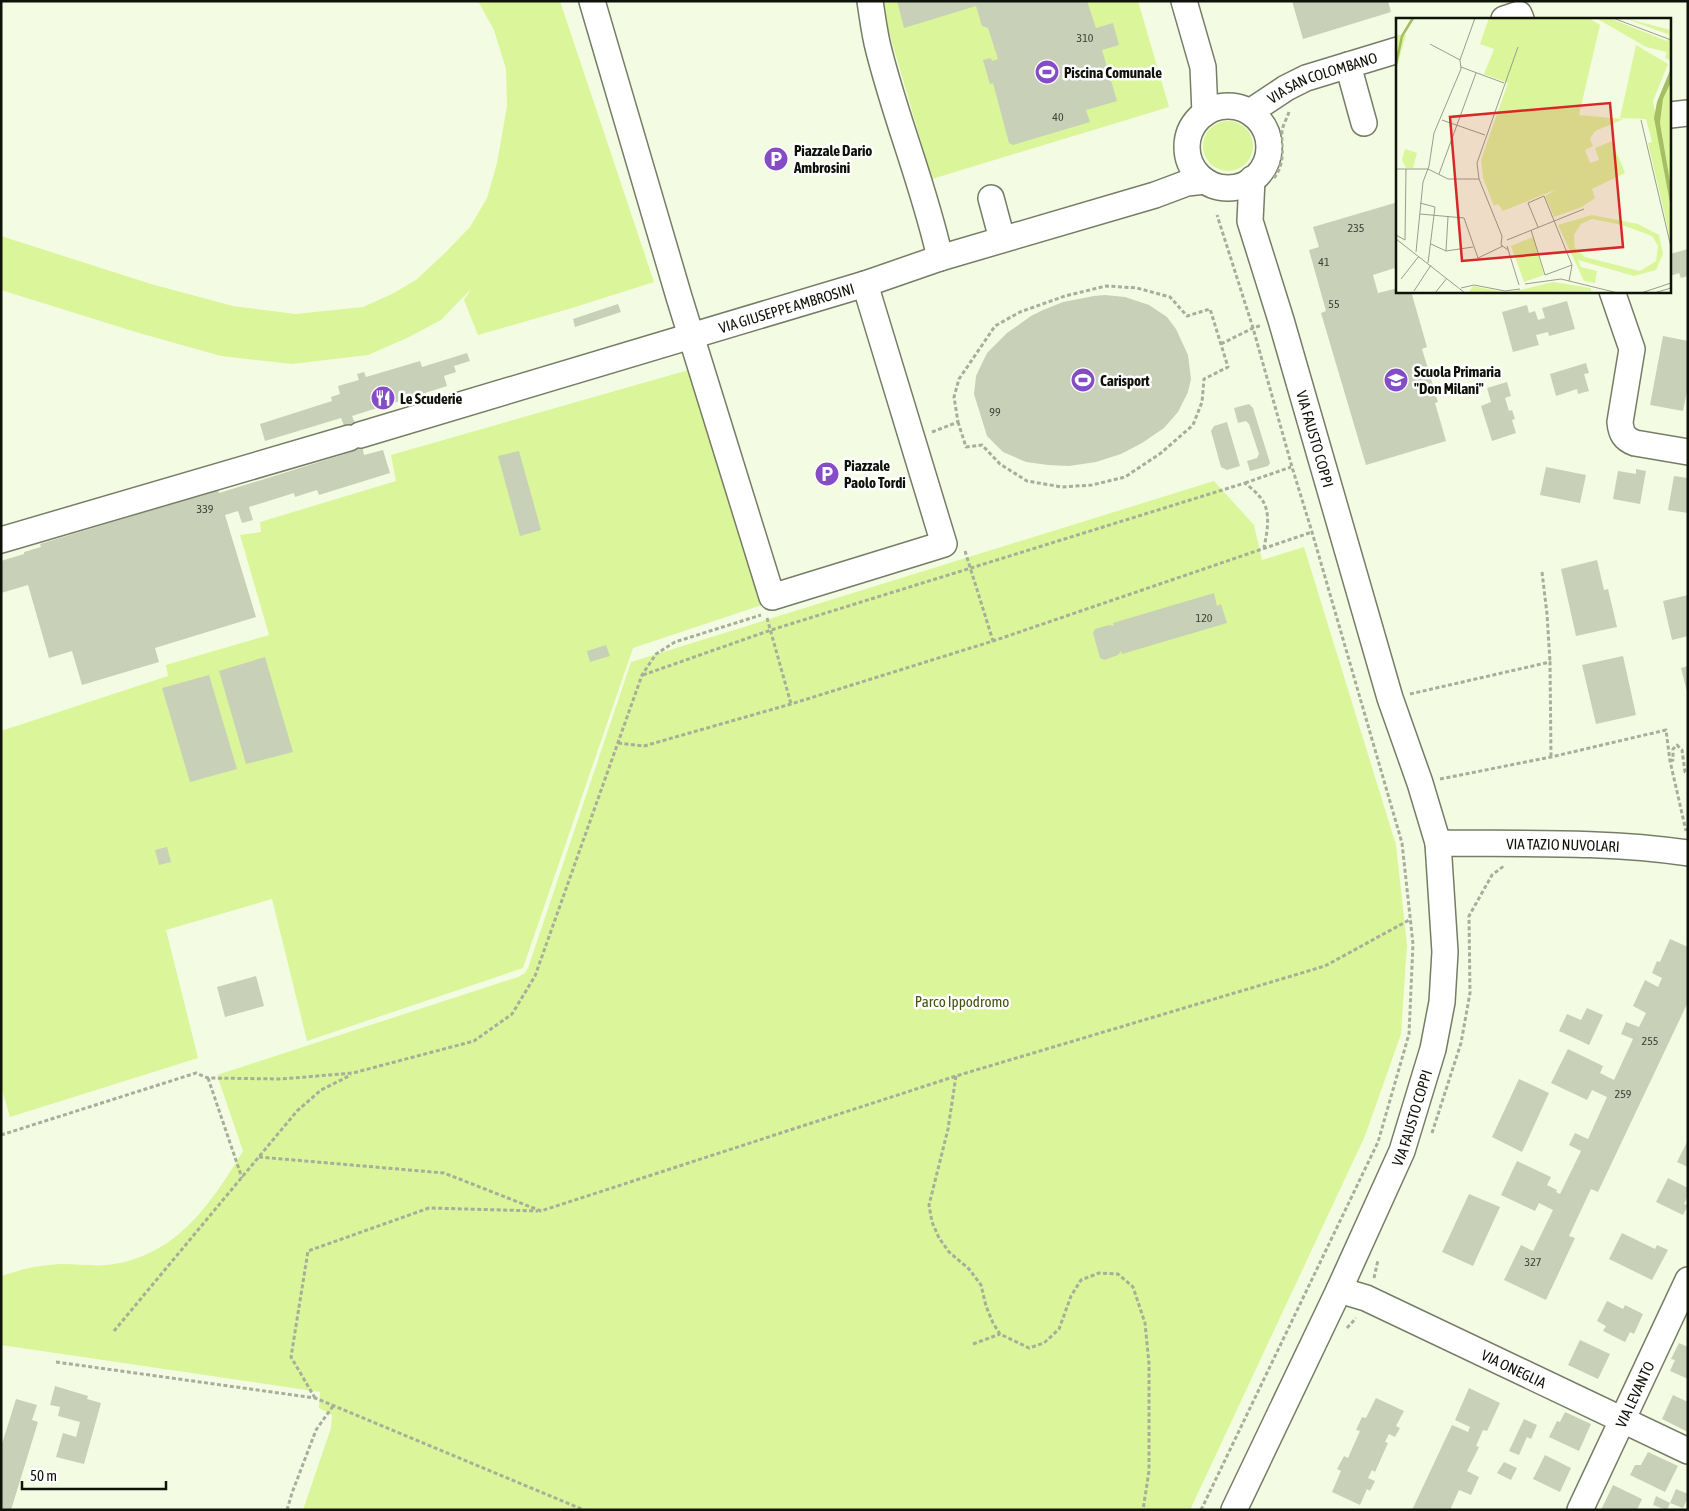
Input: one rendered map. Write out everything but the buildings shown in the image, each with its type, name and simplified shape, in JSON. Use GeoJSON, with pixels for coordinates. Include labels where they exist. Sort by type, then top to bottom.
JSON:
{"type":"FeatureCollection","features":[{"type":"Feature","properties":{"kind":"street"},"geometry":{"type":"LineString","coordinates":[[592,1],[679,297],[772,597],[944,544],[865,284]]}},
{"type":"Feature","properties":{"kind":"street"},"geometry":{"type":"LineString","coordinates":[[870,1],[876,41],[916,171],[940,258]]}},
{"type":"Feature","properties":{"kind":"street"},"geometry":{"type":"LineString","coordinates":[[1184,1],[1203,67],[1204,113]]}},
{"type":"Feature","properties":{"kind":"street"},"geometry":{"type":"LineString","coordinates":[[1507,18],[1519,14],[1521,18]]}},
{"type":"Feature","properties":{"kind":"street","name":"VIA SAN COLOMBANO"},"geometry":{"type":"LineString","coordinates":[[1240,109],[1288,99],[1306,78],[1396,51]]}},
{"type":"Feature","properties":{"kind":"street"},"geometry":{"type":"LineString","coordinates":[[1348,65],[1364,123]]}},
{"type":"Feature","properties":{"kind":"street"},"geometry":{"type":"LineString","coordinates":[[1203,67],[1240,109],[1260,122],[1267,134],[1269,147],[1267,159],[1261,170],[1263,179],[1244,184],[1215,184]]}},
{"type":"Feature","properties":{"kind":"street"},"geometry":{"type":"LineString","coordinates":[[1267,134],[1288,99]]}},
{"type":"Feature","properties":{"kind":"street"},"geometry":{"type":"LineString","coordinates":[[1240,109],[1216,107],[1204,113],[1190,131],[1187,143],[1188,155],[1194,170],[1215,184],[1250,221]]}},
{"type":"Feature","properties":{"kind":"street"},"geometry":{"type":"LineString","coordinates":[[1672,115],[1688,113]]}},
{"type":"Feature","properties":{"kind":"street"},"geometry":{"type":"LineString","coordinates":[[1155,195],[1178,170],[1188,155]]}},
{"type":"Feature","properties":{"kind":"street","name":"VIA FAUSTO COPPI"},"geometry":{"type":"LineString","coordinates":[[1234,1510],[1339,1290],[1402,1151],[1432,1049],[1442,1002],[1445,952],[1438,843],[1420,783],[1390,698],[1281,320],[1250,221],[1263,179]]}},
{"type":"Feature","properties":{"kind":"street","name":"VIA GIUSEPPE AMBROSINI"},"geometry":{"type":"LineString","coordinates":[[1,540],[359,436],[865,284],[940,258],[1155,195],[1186,183],[1215,184]]}},
{"type":"Feature","properties":{"kind":"street"},"geometry":{"type":"LineString","coordinates":[[991,198],[1002,239]]}},
{"type":"Feature","properties":{"kind":"street"},"geometry":{"type":"LineString","coordinates":[[1612,292],[1632,349],[1620,422],[1624,436],[1635,443],[1688,452]]}},
{"type":"Feature","properties":{"kind":"street","name":"VIA TAZIO NUVOLARI"},"geometry":{"type":"LineString","coordinates":[[1438,843],[1577,845],[1648,848],[1688,853]]}},
{"type":"Feature","properties":{"kind":"street","name":"VIA LEVANTO"},"geometry":{"type":"LineString","coordinates":[[1580,1510],[1688,1280]]}},
{"type":"Feature","properties":{"kind":"street","name":"VIA ONEGLIA"},"geometry":{"type":"LineString","coordinates":[[1339,1290],[1366,1298],[1688,1451]]}},
{"type":"Feature","properties":{"kind":"path"},"geometry":{"type":"LineString","coordinates":[[1263,179],[1280,170],[1284,150],[1282,130],[1288,99]]}},
{"type":"Feature","properties":{"kind":"path"},"geometry":{"type":"LineString","coordinates":[[1201,1510],[1378,1142],[1409,1034],[1413,944],[1402,842],[1253,328],[1217,215]]}},
{"type":"Feature","properties":{"kind":"path"},"geometry":{"type":"LineString","coordinates":[[1106,286],[1137,288],[1170,297],[1187,316],[1210,309],[1228,367],[1204,379],[1202,402],[1193,425],[1161,453],[1125,477],[1092,485],[1062,487],[1027,481],[1000,464],[982,445],[966,447],[958,422],[954,397],[959,379],[995,326],[1020,312],[1065,296],[1106,286]]}},
{"type":"Feature","properties":{"kind":"path"},"geometry":{"type":"LineString","coordinates":[[1221,344],[1253,328]]}},
{"type":"Feature","properties":{"kind":"path"},"geometry":{"type":"LineString","coordinates":[[927,434],[958,422]]}},
{"type":"Feature","properties":{"kind":"path"},"geometry":{"type":"LineString","coordinates":[[642,675],[771,630],[1292,467]]}},
{"type":"Feature","properties":{"kind":"path"},"geometry":{"type":"LineString","coordinates":[[1245,483],[1261,497],[1267,513],[1268,529],[1264,549]]}},
{"type":"Feature","properties":{"kind":"path"},"geometry":{"type":"LineString","coordinates":[[618,743],[644,746],[791,704],[993,641],[1312,532]]}},
{"type":"Feature","properties":{"kind":"path"},"geometry":{"type":"LineString","coordinates":[[1542,572],[1550,662],[1551,757]]}},
{"type":"Feature","properties":{"kind":"path"},"geometry":{"type":"LineString","coordinates":[[1,1135],[196,1072],[208,1078],[281,1079],[353,1074],[474,1041],[512,1014],[535,976],[642,675],[656,654],[675,642],[766,613],[791,704]]}},
{"type":"Feature","properties":{"kind":"path"},"geometry":{"type":"LineString","coordinates":[[1390,698],[1550,662]]}},
{"type":"Feature","properties":{"kind":"path"},"geometry":{"type":"LineString","coordinates":[[1420,783],[1551,757],[1666,730],[1670,761],[1688,836]]}},
{"type":"Feature","properties":{"kind":"path"},"geometry":{"type":"LineString","coordinates":[[1670,761],[1673,760],[1673,749],[1677,745],[1682,750],[1685,772],[1688,774]]}},
{"type":"Feature","properties":{"kind":"path"},"geometry":{"type":"LineString","coordinates":[[315,1398],[291,1357],[308,1251],[430,1208],[541,1211],[956,1076],[1325,966],[1410,919]]}},
{"type":"Feature","properties":{"kind":"path"},"geometry":{"type":"LineString","coordinates":[[114,1330],[297,1111],[321,1090],[353,1074]]}},
{"type":"Feature","properties":{"kind":"path"},"geometry":{"type":"LineString","coordinates":[[956,1076],[948,1129],[929,1205],[932,1222],[939,1238],[949,1252],[969,1269],[981,1285],[986,1306],[1000,1334],[1029,1348],[1044,1343],[1058,1329],[1071,1296],[1081,1280],[1099,1273],[1118,1274],[1132,1287],[1145,1323],[1149,1364],[1149,1471],[1143,1510]]}},
{"type":"Feature","properties":{"kind":"path"},"geometry":{"type":"LineString","coordinates":[[208,1078],[242,1178]]}},
{"type":"Feature","properties":{"kind":"path"},"geometry":{"type":"LineString","coordinates":[[259,1157],[444,1173],[541,1211]]}},
{"type":"Feature","properties":{"kind":"path"},"geometry":{"type":"LineString","coordinates":[[972,1344],[1000,1334]]}},
{"type":"Feature","properties":{"kind":"path"},"geometry":{"type":"LineString","coordinates":[[56,1362],[315,1398],[584,1510]]}},
{"type":"Feature","properties":{"kind":"path"},"geometry":{"type":"LineString","coordinates":[[287,1510],[316,1430],[332,1406]]}},
{"type":"Feature","properties":{"kind":"green space"},"geometry":{"type":"Polygon","coordinates":[[[478,1],[560,1],[654,282],[478,335],[464,300],[471,289],[441,320],[407,338],[368,355],[292,364],[221,356],[139,333],[1,290],[1,236],[151,284],[233,306],[296,314],[363,307],[392,294],[416,280],[470,227],[487,198],[497,163],[507,106],[506,69],[494,30],[478,1]]]}},
{"type":"Feature","properties":{"kind":"green space"},"geometry":{"type":"Polygon","coordinates":[[[883,1],[1138,1],[1169,107],[932,179],[882,8],[883,1]]]}},
{"type":"Feature","properties":{"kind":"green space"},"geometry":{"type":"Polygon","coordinates":[[[1228,121],[1238,123],[1246,128],[1251,136],[1253,146],[1251,156],[1246,164],[1238,169],[1228,171],[1218,169],[1210,164],[1205,156],[1203,146],[1205,136],[1210,128],[1218,123],[1228,121]]]}},
{"type":"Feature","properties":{"kind":"green space"},"geometry":{"type":"Polygon","coordinates":[[[692,369],[762,605],[633,648],[523,968],[307,1041],[272,899],[166,930],[198,1058],[10,1117],[1,1086],[1,731],[168,676],[166,665],[269,635],[240,535],[261,532],[260,522],[396,481],[391,455],[692,369]]]}},
{"type":"Feature","properties":{"kind":"green space","name":"Parco Ippodromo"},"geometry":{"type":"Polygon","coordinates":[[[1214,481],[1254,525],[1262,560],[1304,547],[1396,845],[1407,945],[1401,1034],[1365,1136],[1190,1510],[303,1510],[331,1428],[332,1415],[319,1408],[320,1392],[1,1345],[1,1276],[25,1269],[57,1264],[106,1265],[137,1258],[157,1249],[175,1237],[205,1207],[243,1151],[217,1075],[518,977],[525,973],[631,662],[1214,481]]]}},
{"type":"Feature","properties":{"kind":"place","name":"Piscina Comunale"},"geometry":{"type":"Point","coordinates":[1047,72]}},
{"type":"Feature","properties":{"kind":"place","name":"Piazzale Dario Ambrosini"},"geometry":{"type":"Point","coordinates":[776,159]}},
{"type":"Feature","properties":{"kind":"place","name":"Carisport"},"geometry":{"type":"Point","coordinates":[1083,380]}},
{"type":"Feature","properties":{"kind":"place","name":"Scuola Primaria \"Don Milani\""},"geometry":{"type":"Point","coordinates":[1396,380]}},
{"type":"Feature","properties":{"kind":"place","name":"Le Scuderie"},"geometry":{"type":"Point","coordinates":[383,398]}},
{"type":"Feature","properties":{"kind":"place","name":"Piazzale Paolo Tordi"},"geometry":{"type":"Point","coordinates":[827,474]}}]}
